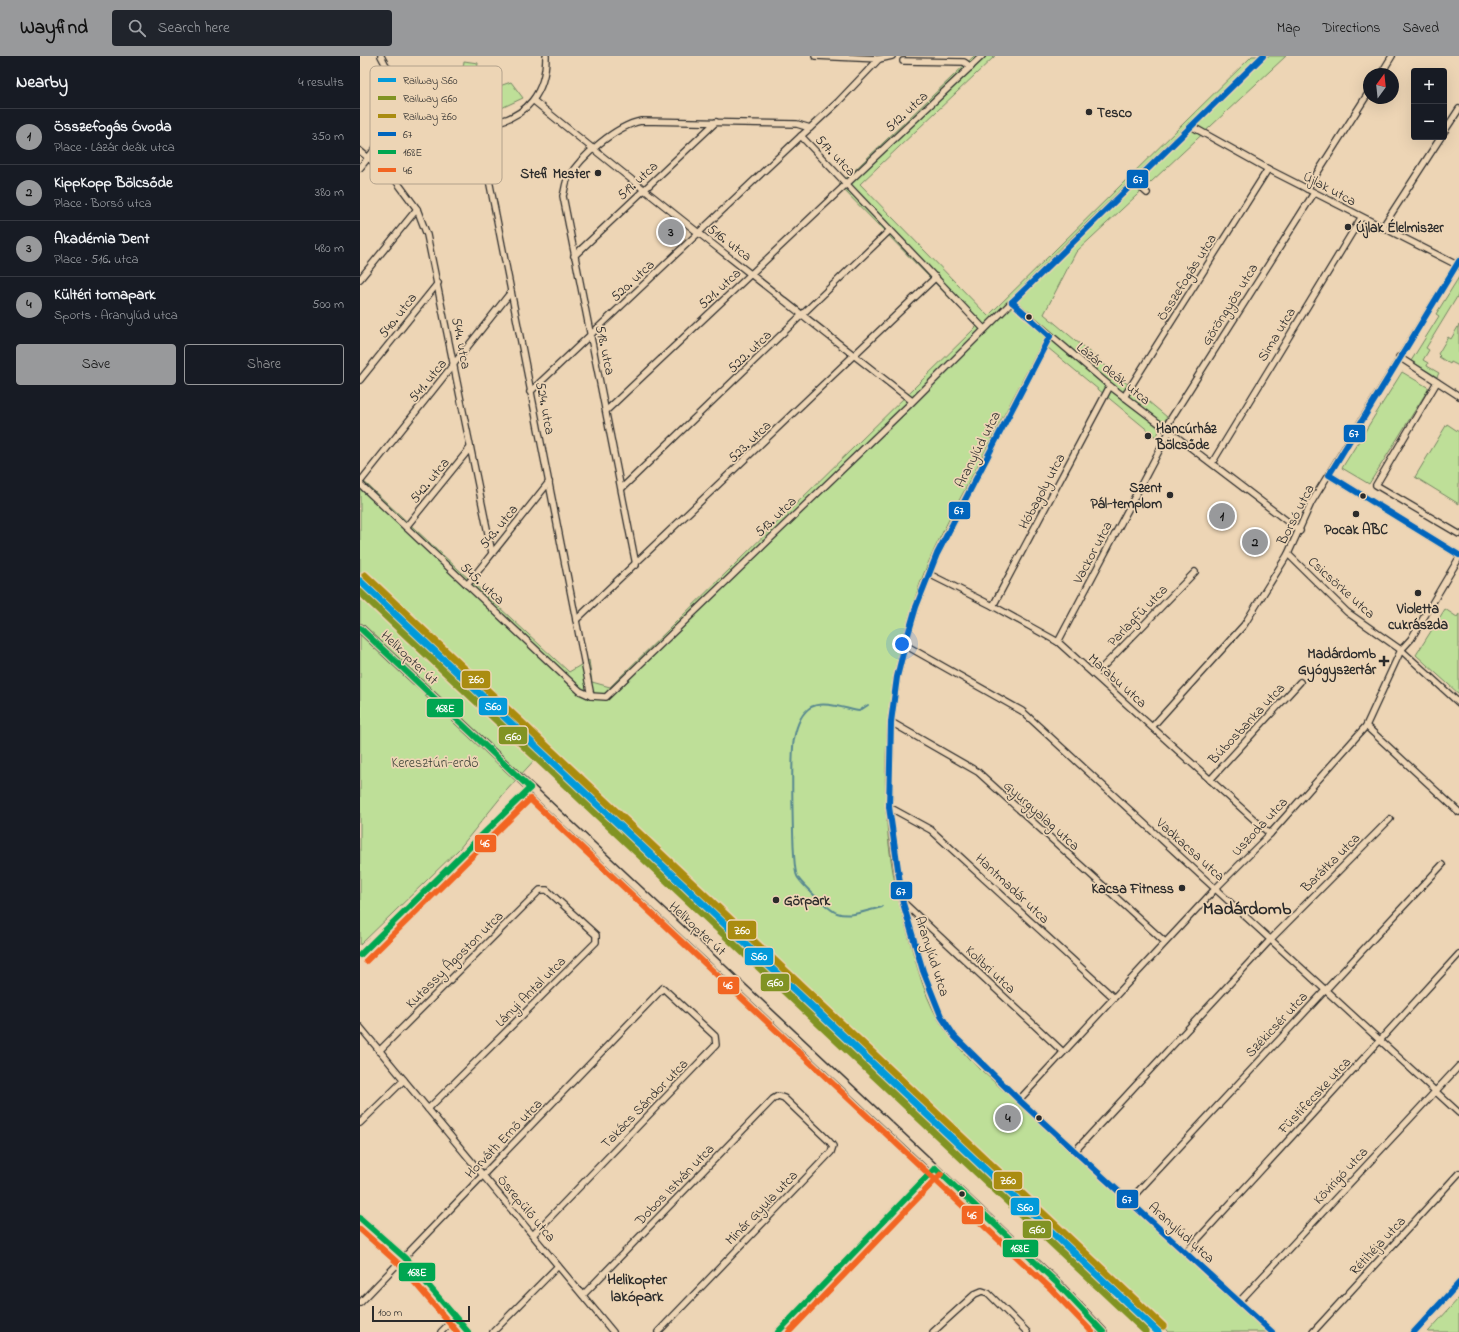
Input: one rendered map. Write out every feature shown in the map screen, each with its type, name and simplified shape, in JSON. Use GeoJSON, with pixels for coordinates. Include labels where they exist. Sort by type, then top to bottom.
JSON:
{"type":"FeatureCollection","features":[{"type":"Feature","properties":{"kind":"street"},"geometry":{"type":"LineString","coordinates":[[381,56],[387,66]]}},
{"type":"Feature","properties":{"kind":"street"},"geometry":{"type":"LineString","coordinates":[[502,121],[521,112],[534,101],[545,76],[546,56]]}},
{"type":"Feature","properties":{"kind":"street"},"geometry":{"type":"LineString","coordinates":[[815,56],[879,59],[892,56]]}},
{"type":"Feature","properties":{"kind":"street"},"geometry":{"type":"LineString","coordinates":[[915,56],[921,61]]}},
{"type":"Feature","properties":{"kind":"street","name":"512. utca"},"geometry":{"type":"LineString","coordinates":[[846,183],[982,56]]}},
{"type":"Feature","properties":{"kind":"street","name":"513. utca"},"geometry":{"type":"LineString","coordinates":[[591,696],[606,697],[616,688],[912,401],[1263,56]]}},
{"type":"Feature","properties":{"kind":"street"},"geometry":{"type":"LineString","coordinates":[[1385,68],[1392,56]]}},
{"type":"Feature","properties":{"kind":"street"},"geometry":{"type":"LineString","coordinates":[[810,128],[838,102],[879,59]]}},
{"type":"Feature","properties":{"kind":"street"},"geometry":{"type":"LineString","coordinates":[[903,61],[964,62],[971,67]]}},
{"type":"Feature","properties":{"kind":"street","name":"516. utca"},"geometry":{"type":"LineString","coordinates":[[534,101],[644,191],[752,274],[912,401]]}},
{"type":"Feature","properties":{"kind":"street"},"geometry":{"type":"LineString","coordinates":[[1307,189],[1363,101]]}},
{"type":"Feature","properties":{"kind":"street"},"geometry":{"type":"LineString","coordinates":[[1447,127],[1459,109]]}},
{"type":"Feature","properties":{"kind":"street","name":"517. utca"},"geometry":{"type":"LineString","coordinates":[[593,149],[624,126],[635,122],[797,124],[810,128]]}},
{"type":"Feature","properties":{"kind":"street","name":"519. utca"},"geometry":{"type":"LineString","coordinates":[[574,256],[716,122]]}},
{"type":"Feature","properties":{"kind":"street","name":"Újlak utca"},"geometry":{"type":"LineString","coordinates":[[1191,126],[1361,218],[1458,264]]}},
{"type":"Feature","properties":{"kind":"street","name":"517. utca"},"geometry":{"type":"LineString","coordinates":[[810,128],[801,136],[984,329]]}},
{"type":"Feature","properties":{"kind":"street","name":"520. utca"},"geometry":{"type":"LineString","coordinates":[[530,392],[801,136]]}},
{"type":"Feature","properties":{"kind":"street"},"geometry":{"type":"LineString","coordinates":[[1382,228],[1439,140]]}},
{"type":"Feature","properties":{"kind":"street","name":"518. utca"},"geometry":{"type":"LineString","coordinates":[[593,149],[567,180],[563,196],[574,256],[607,410],[636,565]]}},
{"type":"Feature","properties":{"kind":"street","name":"544. utca"},"geometry":{"type":"LineString","coordinates":[[360,151],[368,157]]}},
{"type":"Feature","properties":{"kind":"street"},"geometry":{"type":"LineString","coordinates":[[360,168],[370,155]]}},
{"type":"Feature","properties":{"kind":"street","name":"Összefogás utca"},"geometry":{"type":"LineString","coordinates":[[1124,397],[1268,169]]}},
{"type":"Feature","properties":{"kind":"street"},"geometry":{"type":"LineString","coordinates":[[1134,182],[1147,193]]}},
{"type":"Feature","properties":{"kind":"street","name":"521. utca"},"geometry":{"type":"LineString","coordinates":[[607,410],[752,274],[846,183]]}},
{"type":"Feature","properties":{"kind":"street","name":"544. utca"},"geometry":{"type":"LineString","coordinates":[[398,184],[417,209],[427,235],[492,553]]}},
{"type":"Feature","properties":{"kind":"street","name":"524. utca"},"geometry":{"type":"LineString","coordinates":[[490,184],[591,696]]}},
{"type":"Feature","properties":{"kind":"street","name":"Göröngyös utca"},"geometry":{"type":"LineString","coordinates":[[1167,430],[1314,193]]}},
{"type":"Feature","properties":{"kind":"street"},"geometry":{"type":"LineString","coordinates":[[360,279],[417,209]]}},
{"type":"Feature","properties":{"kind":"street","name":"Sima utca"},"geometry":{"type":"LineString","coordinates":[[1212,464],[1361,218]]}},
{"type":"Feature","properties":{"kind":"street","name":"522. utca"},"geometry":{"type":"LineString","coordinates":[[622,488],[804,316],[890,230]]}},
{"type":"Feature","properties":{"kind":"street","name":"Borsó utca"},"geometry":{"type":"LineString","coordinates":[[1152,727],[1244,625],[1288,554],[1312,503],[1399,357],[1458,264]]}},
{"type":"Feature","properties":{"kind":"street","name":"523. utca"},"geometry":{"type":"LineString","coordinates":[[576,620],[636,565],[936,277]]}},
{"type":"Feature","properties":{"kind":"street","name":"540. utca"},"geometry":{"type":"LineString","coordinates":[[360,380],[438,283]]}},
{"type":"Feature","properties":{"kind":"street","name":"541. utca"},"geometry":{"type":"LineString","coordinates":[[360,483],[511,292]]}},
{"type":"Feature","properties":{"kind":"street","name":"Lázár deák utca"},"geometry":{"type":"LineString","coordinates":[[1012,302],[1110,386],[1300,531]]}},
{"type":"Feature","properties":{"kind":"street","name":"Aranylúd utca"},"geometry":{"type":"LineString","coordinates":[[1050,336],[946,534],[928,574],[905,645],[897,677],[891,722],[889,807],[903,903],[923,971],[941,1016],[955,1037],[1019,1100],[1272,1332]]}},
{"type":"Feature","properties":{"kind":"street"},"geometry":{"type":"LineString","coordinates":[[1399,357],[1459,396]]}},
{"type":"Feature","properties":{"kind":"street"},"geometry":{"type":"LineString","coordinates":[[1437,382],[1376,485],[1459,534]]}},
{"type":"Feature","properties":{"kind":"street","name":"Hóbagoly utca"},"geometry":{"type":"LineString","coordinates":[[993,606],[1110,386]]}},
{"type":"Feature","properties":{"kind":"street","name":"Vackor utca"},"geometry":{"type":"LineString","coordinates":[[1058,642],[1167,430]]}},
{"type":"Feature","properties":{"kind":"street","name":"542. utca"},"geometry":{"type":"LineString","coordinates":[[406,527],[470,448]]}},
{"type":"Feature","properties":{"kind":"street"},"geometry":{"type":"LineString","coordinates":[[1329,475],[1459,555]]}},
{"type":"Feature","properties":{"kind":"street","name":"543. utca"},"geometry":{"type":"LineString","coordinates":[[467,585],[549,482]]}},
{"type":"Feature","properties":{"kind":"street","name":"545. utca"},"geometry":{"type":"LineString","coordinates":[[360,483],[580,691],[591,696]]}},
{"type":"Feature","properties":{"kind":"street","name":"Csicsörke utca"},"geometry":{"type":"LineString","coordinates":[[1288,554],[1347,612],[1401,650],[1459,703]]}},
{"type":"Feature","properties":{"kind":"street","name":"Uszoda utca"},"geometry":{"type":"LineString","coordinates":[[1019,1100],[1113,997],[1216,888],[1270,834],[1366,726],[1401,650],[1411,640],[1459,558]]}},
{"type":"Feature","properties":{"kind":"street","name":"Parlagfű utca"},"geometry":{"type":"LineString","coordinates":[[1095,675],[1195,572]]}},
{"type":"Feature","properties":{"kind":"street","name":"Marabu utca"},"geometry":{"type":"LineString","coordinates":[[928,574],[993,606],[1058,642],[1270,834]]}},
{"type":"Feature","properties":{"kind":"street","name":"Helikopter út"},"geometry":{"type":"LineString","coordinates":[[360,628],[1056,1282],[1103,1332]]}},
{"type":"Feature","properties":{"kind":"street","name":"Vadkacsa utca"},"geometry":{"type":"LineString","coordinates":[[905,645],[1022,711],[1459,1113]]}},
{"type":"Feature","properties":{"kind":"street","name":"Búbosbanka utca"},"geometry":{"type":"LineString","coordinates":[[1210,780],[1300,682]]}},
{"type":"Feature","properties":{"kind":"street","name":"Gyurgyalag utca"},"geometry":{"type":"LineString","coordinates":[[891,722],[978,772],[1165,942]]}},
{"type":"Feature","properties":{"kind":"street"},"geometry":{"type":"LineString","coordinates":[[1366,726],[1459,812]]}},
{"type":"Feature","properties":{"kind":"street"},"geometry":{"type":"LineString","coordinates":[[360,955],[530,788]]}},
{"type":"Feature","properties":{"kind":"street","name":"Hantmadár utca"},"geometry":{"type":"LineString","coordinates":[[889,807],[931,830],[1113,997]]}},
{"type":"Feature","properties":{"kind":"street","name":"Barátka utca"},"geometry":{"type":"LineString","coordinates":[[1075,1151],[1271,939],[1390,819]]}},
{"type":"Feature","properties":{"kind":"street","name":"Székicsér utca"},"geometry":{"type":"LineString","coordinates":[[1129,1201],[1442,865]]}},
{"type":"Feature","properties":{"kind":"street","name":"Kutassy Ágoston utca"},"geometry":{"type":"LineString","coordinates":[[379,1051],[540,890],[547,890]]}},
{"type":"Feature","properties":{"kind":"street","name":"Lányi Antal utca"},"geometry":{"type":"LineString","coordinates":[[428,1109],[596,942],[596,935],[547,890]]}},
{"type":"Feature","properties":{"kind":"street","name":"Kolibri utca"},"geometry":{"type":"LineString","coordinates":[[903,903],[1062,1052]]}},
{"type":"Feature","properties":{"kind":"street","name":"Füstifecske utca"},"geometry":{"type":"LineString","coordinates":[[1186,1252],[1459,954]]}},
{"type":"Feature","properties":{"kind":"street","name":"Horváth Ernő utca"},"geometry":{"type":"LineString","coordinates":[[360,1304],[663,988]]}},
{"type":"Feature","properties":{"kind":"street","name":"Takács Sándor utca"},"geometry":{"type":"LineString","coordinates":[[534,1235],[716,1045],[715,1036],[663,988]]}},
{"type":"Feature","properties":{"kind":"street","name":"Ősrepülő utca"},"geometry":{"type":"LineString","coordinates":[[360,1027],[534,1235],[583,1295],[609,1331]]}},
{"type":"Feature","properties":{"kind":"street","name":"Kövirigó utca"},"geometry":{"type":"LineString","coordinates":[[1239,1302],[1459,1066]]}},
{"type":"Feature","properties":{"kind":"street"},"geometry":{"type":"LineString","coordinates":[[360,1123],[404,1080]]}},
{"type":"Feature","properties":{"kind":"street","name":"Dobos István utca"},"geometry":{"type":"LineString","coordinates":[[583,1295],[773,1098],[778,1096],[784,1098]]}},
{"type":"Feature","properties":{"kind":"street","name":"Minár Gyula utca"},"geometry":{"type":"LineString","coordinates":[[658,1332],[831,1152],[833,1146],[829,1141],[784,1098]]}},
{"type":"Feature","properties":{"kind":"street"},"geometry":{"type":"LineString","coordinates":[[778,1332],[935,1168]]}},
{"type":"Feature","properties":{"kind":"street","name":"Rétihéja utca"},"geometry":{"type":"LineString","coordinates":[[1313,1332],[1459,1174]]}},
{"type":"Feature","properties":{"kind":"street"},"geometry":{"type":"LineString","coordinates":[[360,1218],[405,1258],[468,1332]]}},
{"type":"Feature","properties":{"kind":"street"},"geometry":{"type":"LineString","coordinates":[[493,1332],[558,1266]]}},
{"type":"Feature","properties":{"kind":"street"},"geometry":{"type":"LineString","coordinates":[[1414,1332],[1459,1283]]}},
{"type":"Feature","properties":{"kind":"street"},"geometry":{"type":"LineString","coordinates":[[932,1332],[975,1294],[982,1291],[988,1293],[1027,1332]]}},
{"type":"Feature","properties":{"kind":"street"},"geometry":{"type":"LineString","coordinates":[[441,1332],[455,1318]]}},
{"type":"Feature","properties":{"kind":"green space"},"geometry":{"type":"Polygon","coordinates":[[[974,56],[995,56],[860,184],[988,316],[1252,56],[1286,56],[1076,252],[1044,314],[1167,417],[1156,437],[1042,343],[934,549],[924,573],[910,615],[899,658],[891,703],[886,747],[885,792],[888,837],[895,881],[905,924],[927,997],[945,1030],[969,1059],[1267,1332],[1169,1332],[360,575],[360,478],[569,672],[589,660],[592,682],[610,687],[977,326],[839,185],[974,56]]]}},
{"type":"Feature","properties":{"kind":"green space"},"geometry":{"type":"Polygon","coordinates":[[[464,61],[478,63],[478,66],[463,66],[464,61]]]}},
{"type":"Feature","properties":{"kind":"green space"},"geometry":{"type":"Polygon","coordinates":[[[511,82],[523,98],[502,108],[502,85],[511,82]]]}},
{"type":"Feature","properties":{"kind":"green space"},"geometry":{"type":"Polygon","coordinates":[[[1459,277],[1459,298],[1457,297],[1426,348],[1429,350],[1423,360],[1428,363],[1427,366],[1439,373],[1437,377],[1411,361],[1439,316],[1436,314],[1459,277]]]}},
{"type":"Feature","properties":{"kind":"green space"},"geometry":{"type":"Polygon","coordinates":[[[1459,325],[1459,366],[1451,362],[1450,364],[1439,357],[1440,356],[1438,354],[1448,337],[1451,339],[1459,325]]]}},
{"type":"Feature","properties":{"kind":"green space"},"geometry":{"type":"Polygon","coordinates":[[[1402,372],[1429,388],[1369,484],[1342,468],[1402,372]]]}},
{"type":"Feature","properties":{"kind":"green space"},"geometry":{"type":"Polygon","coordinates":[[[1447,424],[1459,432],[1459,504],[1415,477],[1447,424]]]}},
{"type":"Feature","properties":{"kind":"green space","name":"Keresztúri-erdő"},"geometry":{"type":"Polygon","coordinates":[[[360,588],[538,756],[506,791],[459,849],[360,945],[360,588]]]}},
{"type":"Feature","properties":{"kind":"green space"},"geometry":{"type":"Polygon","coordinates":[[[1445,609],[1457,617],[1459,614],[1459,694],[1416,655],[1445,609]]]}},
{"type":"Feature","properties":{"kind":"green space"},"geometry":{"type":"Polygon","coordinates":[[[1459,1298],[1459,1332],[1428,1332],[1459,1298]]]}},
{"type":"Feature","properties":{"kind":"waterway"},"geometry":{"type":"LineString","coordinates":[[868,705],[859,711],[822,704],[816,705],[807,710],[800,721],[794,739],[792,765],[792,809],[795,868],[797,876],[809,890],[837,913],[848,915],[882,907]]}},
{"type":"Feature","properties":{"kind":"rail line","name":"Z60"},"geometry":{"type":"LineString","coordinates":[[365,575],[1163,1326]]}},
{"type":"Feature","properties":{"kind":"rail line","name":"S60"},"geometry":{"type":"LineString","coordinates":[[360,581],[1158,1332]]}},
{"type":"Feature","properties":{"kind":"rail line","name":"G60"},"geometry":{"type":"LineString","coordinates":[[360,592],[1146,1332]]}},
{"type":"Feature","properties":{"kind":"transit line","name":"67"},"geometry":{"type":"LineString","coordinates":[[1012,302],[1263,56]]}},
{"type":"Feature","properties":{"kind":"transit line","name":"67"},"geometry":{"type":"LineString","coordinates":[[1459,261],[1329,475],[1459,555]]}},
{"type":"Feature","properties":{"kind":"transit line","name":"67"},"geometry":{"type":"LineString","coordinates":[[1012,302],[1050,336]]}},
{"type":"Feature","properties":{"kind":"transit line","name":"67"},"geometry":{"type":"LineString","coordinates":[[1050,336],[937,554],[916,607],[905,645],[897,677],[891,722],[889,807],[903,903],[923,971],[941,1016],[955,1037],[1019,1100],[1272,1332]]}},
{"type":"Feature","properties":{"kind":"transit line","name":"168E"},"geometry":{"type":"LineString","coordinates":[[360,628],[530,788]]}},
{"type":"Feature","properties":{"kind":"transit line","name":"168E"},"geometry":{"type":"LineString","coordinates":[[360,955],[530,788]]}},
{"type":"Feature","properties":{"kind":"transit line","name":"46"},"geometry":{"type":"LineString","coordinates":[[366,961],[530,799],[1050,1288],[1092,1332]]}},
{"type":"Feature","properties":{"kind":"transit line","name":"168E"},"geometry":{"type":"LineString","coordinates":[[935,1168],[1056,1282],[1103,1332]]}},
{"type":"Feature","properties":{"kind":"transit line","name":"168E"},"geometry":{"type":"LineString","coordinates":[[778,1332],[935,1168]]}},
{"type":"Feature","properties":{"kind":"transit line","name":"46"},"geometry":{"type":"LineString","coordinates":[[789,1332],[941,1174]]}},
{"type":"Feature","properties":{"kind":"transit line","name":"168E"},"geometry":{"type":"LineString","coordinates":[[360,1218],[405,1258],[468,1332]]}},
{"type":"Feature","properties":{"kind":"transit line","name":"46"},"geometry":{"type":"LineString","coordinates":[[360,1229],[399,1264],[457,1332]]}},
{"type":"Feature","properties":{"kind":"transit line","name":"67"},"geometry":{"type":"LineString","coordinates":[[1414,1332],[1459,1283]]}},
{"type":"Feature","properties":{"kind":"place","name":"Tesco"},"geometry":{"type":"Point","coordinates":[1089,112]}},
{"type":"Feature","properties":{"kind":"place","name":"Stefi Mester"},"geometry":{"type":"Point","coordinates":[598,173]}},
{"type":"Feature","properties":{"kind":"place","name":"Újlak Élelmiszer"},"geometry":{"type":"Point","coordinates":[1348,227]}},
{"type":"Feature","properties":{"kind":"place","name":"Akadémia Dent"},"geometry":{"type":"Point","coordinates":[671,232]}},
{"type":"Feature","properties":{"kind":"place","name":"Hancúrház Bölcsőde"},"geometry":{"type":"Point","coordinates":[1148,436]}},
{"type":"Feature","properties":{"kind":"place","name":"Szent Pál-templom"},"geometry":{"type":"Point","coordinates":[1170,495]}},
{"type":"Feature","properties":{"kind":"place","name":"Pocak ABC"},"geometry":{"type":"Point","coordinates":[1356,514]}},
{"type":"Feature","properties":{"kind":"place","name":"Összefogás Óvoda"},"geometry":{"type":"Point","coordinates":[1222,516]}},
{"type":"Feature","properties":{"kind":"place","name":"KippKopp Bölcsőde"},"geometry":{"type":"Point","coordinates":[1255,542]}},
{"type":"Feature","properties":{"kind":"place","name":"Violetta cukrászda"},"geometry":{"type":"Point","coordinates":[1418,593]}},
{"type":"Feature","properties":{"kind":"place","name":"Madárdomb Gyógyszertár"},"geometry":{"type":"Point","coordinates":[1384,661]}},
{"type":"Feature","properties":{"kind":"place","name":"Kacsa Fitness"},"geometry":{"type":"Point","coordinates":[1182,888]}},
{"type":"Feature","properties":{"kind":"place","name":"Görpark"},"geometry":{"type":"Point","coordinates":[776,900]}},
{"type":"Feature","properties":{"kind":"place","name":"Kültéri tornapark"},"geometry":{"type":"Point","coordinates":[1008,1118]}},
{"type":"Feature","properties":{"kind":"district","name":"Madárdomb"},"geometry":{"type":"Point","coordinates":[1247,908]}},
{"type":"Feature","properties":{"kind":"district","name":"Helikopter lakópark"},"geometry":{"type":"Point","coordinates":[637,1288]}}]}
